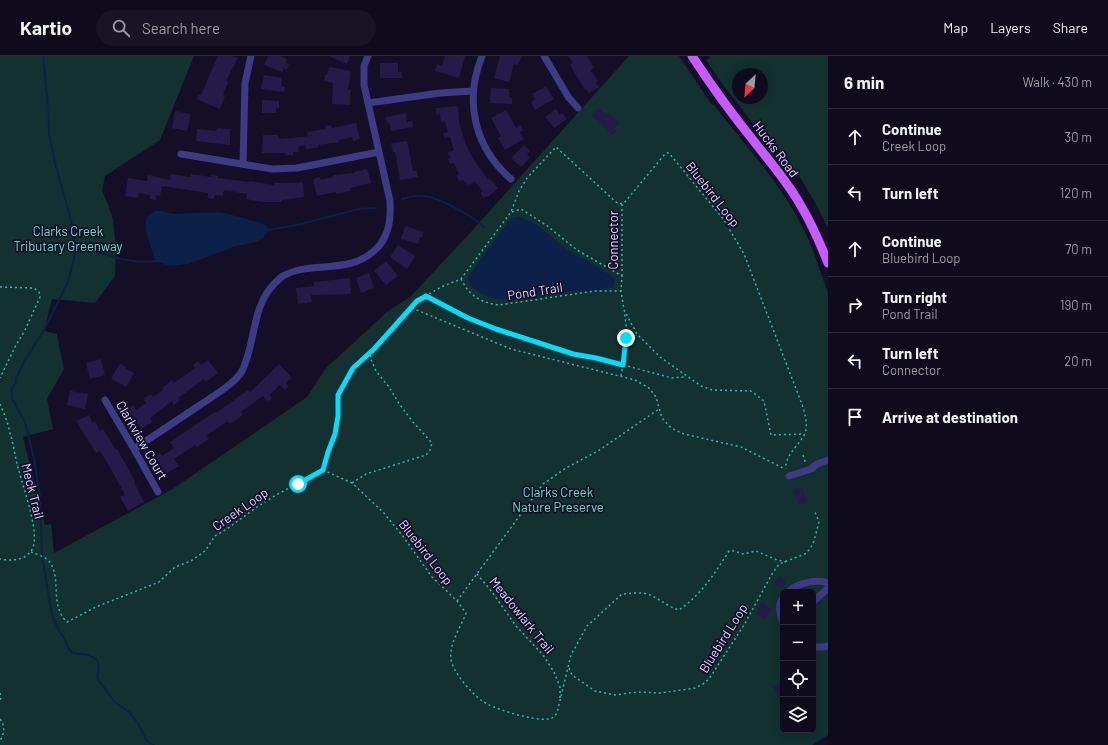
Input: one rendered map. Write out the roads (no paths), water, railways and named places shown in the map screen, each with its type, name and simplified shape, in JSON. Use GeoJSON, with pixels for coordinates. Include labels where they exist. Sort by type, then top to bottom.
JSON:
{"type":"FeatureCollection","features":[{"type":"Feature","properties":{"kind":"main road","name":"Hucks Road"},"geometry":{"type":"LineString","coordinates":[[692,56],[727,107],[780,174],[800,204],[814,228],[828,264]]}},
{"type":"Feature","properties":{"kind":"street"},"geometry":{"type":"LineString","coordinates":[[243,164],[245,84],[251,56]]}},
{"type":"Feature","properties":{"kind":"street"},"geometry":{"type":"LineString","coordinates":[[134,449],[227,387],[241,373],[247,358],[259,309],[268,291],[282,276],[301,270],[350,265],[366,258],[380,246],[391,218],[390,201],[364,85],[364,66],[368,56]]}},
{"type":"Feature","properties":{"kind":"street"},"geometry":{"type":"LineString","coordinates":[[482,56],[473,91],[474,117],[480,137],[489,155],[498,168],[511,179]]}},
{"type":"Feature","properties":{"kind":"street"},"geometry":{"type":"LineString","coordinates":[[544,56],[566,92],[578,108]]}},
{"type":"Feature","properties":{"kind":"street"},"geometry":{"type":"LineString","coordinates":[[368,103],[440,93],[473,91]]}},
{"type":"Feature","properties":{"kind":"street"},"geometry":{"type":"LineString","coordinates":[[181,154],[272,169],[297,168],[379,152]]}},
{"type":"Feature","properties":{"kind":"street","name":"Clarkview Court"},"geometry":{"type":"LineString","coordinates":[[105,400],[158,492]]}},
{"type":"Feature","properties":{"kind":"street"},"geometry":{"type":"LineString","coordinates":[[788,473],[808,470],[817,464],[828,460]]}},
{"type":"Feature","properties":{"kind":"street"},"geometry":{"type":"LineString","coordinates":[[791,589],[808,583],[823,581],[828,583]]}},
{"type":"Feature","properties":{"kind":"street"},"geometry":{"type":"LineString","coordinates":[[816,599],[828,588]]}},
{"type":"Feature","properties":{"kind":"street"},"geometry":{"type":"LineString","coordinates":[[816,647],[822,648],[828,646]]}},
{"type":"Feature","properties":{"kind":"water"},"geometry":{"type":"Polygon","coordinates":[[[155,211],[174,214],[220,212],[262,223],[270,229],[262,239],[252,243],[236,246],[188,264],[170,266],[156,261],[147,234],[145,224],[147,218],[155,211]]]}},
{"type":"Feature","properties":{"kind":"water"},"geometry":{"type":"Polygon","coordinates":[[[519,217],[535,224],[576,255],[610,275],[615,279],[613,287],[596,291],[550,293],[508,300],[488,296],[478,291],[470,283],[468,277],[508,222],[513,218],[519,217]]]}},
{"type":"Feature","properties":{"kind":"waterway"},"geometry":{"type":"LineString","coordinates":[[43,56],[49,133],[55,163],[74,231],[74,258],[68,282],[44,330],[24,362],[12,389],[12,398],[25,422],[35,463],[40,498],[42,556],[52,615],[69,649],[73,653],[89,655],[97,660],[99,667],[97,678],[114,701],[130,713],[137,722],[147,741],[154,745]]}},
{"type":"Feature","properties":{"kind":"waterway"},"geometry":{"type":"LineString","coordinates":[[402,199],[412,196],[426,196],[435,199],[466,214],[484,227]]}},
{"type":"Feature","properties":{"kind":"waterway"},"geometry":{"type":"LineString","coordinates":[[268,230],[297,225],[359,209],[376,208]]}},
{"type":"Feature","properties":{"kind":"waterway"},"geometry":{"type":"LineString","coordinates":[[74,243],[125,260],[147,262],[158,261]]}},
{"type":"Feature","properties":{"kind":"park label","name":"Clarks Creek Tributary Greenway"},"geometry":{"type":"Point","coordinates":[68,238]}},
{"type":"Feature","properties":{"kind":"park label","name":"Clarks Creek Nature Preserve"},"geometry":{"type":"Point","coordinates":[558,500]}}]}
